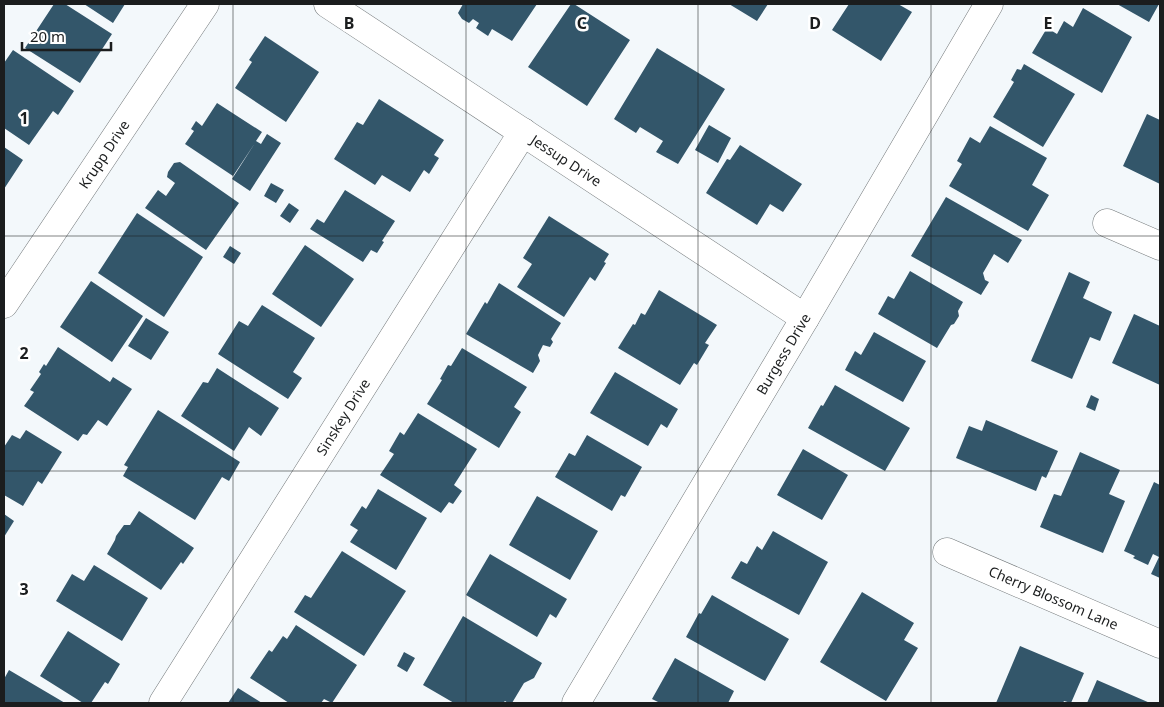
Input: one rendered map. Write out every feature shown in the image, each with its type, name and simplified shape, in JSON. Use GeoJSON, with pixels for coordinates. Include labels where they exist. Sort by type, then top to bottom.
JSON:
{"type":"FeatureCollection","features":[{"type":"Feature","properties":{"kind":"street","name":"Krupp Drive"},"geometry":{"type":"LineString","coordinates":[[4,304],[205,4]]}},
{"type":"Feature","properties":{"kind":"street","name":"Jessup Drive"},"geometry":{"type":"LineString","coordinates":[[328,4],[805,318]]}},
{"type":"Feature","properties":{"kind":"street","name":"Burgess Drive"},"geometry":{"type":"LineString","coordinates":[[576,703],[805,318],[988,4]]}},
{"type":"Feature","properties":{"kind":"street","name":"Sinskey Drive"},"geometry":{"type":"LineString","coordinates":[[163,703],[523,132]]}},
{"type":"Feature","properties":{"kind":"street"},"geometry":{"type":"LineString","coordinates":[[1107,223],[1160,246]]}},
{"type":"Feature","properties":{"kind":"street","name":"Cherry Blossom Lane"},"geometry":{"type":"LineString","coordinates":[[947,552],[1160,644]]}},
{"type":"Feature","properties":{"kind":"building"},"geometry":{"type":"Polygon","coordinates":[[[54,4],[65,4],[112,34],[80,83],[25,48],[54,4]]]}},
{"type":"Feature","properties":{"kind":"building"},"geometry":{"type":"Polygon","coordinates":[[[84,4],[125,4],[113,23],[84,4]]]}},
{"type":"Feature","properties":{"kind":"building"},"geometry":{"type":"Polygon","coordinates":[[[463,4],[537,4],[512,41],[492,29],[488,36],[476,28],[479,23],[473,19],[469,23],[462,19],[458,13],[463,4]]]}},
{"type":"Feature","properties":{"kind":"building"},"geometry":{"type":"Polygon","coordinates":[[[571,4],[574,4],[630,40],[587,106],[528,67],[571,4]]]}},
{"type":"Feature","properties":{"kind":"building"},"geometry":{"type":"Polygon","coordinates":[[[729,4],[768,4],[757,21],[729,4]]]}},
{"type":"Feature","properties":{"kind":"building"},"geometry":{"type":"Polygon","coordinates":[[[849,4],[898,4],[912,12],[881,61],[832,30],[849,4]]]}},
{"type":"Feature","properties":{"kind":"building"},"geometry":{"type":"Polygon","coordinates":[[[1117,4],[1159,4],[1149,22],[1117,4]]]}},
{"type":"Feature","properties":{"kind":"building"},"geometry":{"type":"Polygon","coordinates":[[[1083,8],[1132,37],[1102,93],[1032,53],[1047,28],[1057,34],[1064,21],[1073,27],[1083,8]]]}},
{"type":"Feature","properties":{"kind":"building"},"geometry":{"type":"Polygon","coordinates":[[[265,36],[319,72],[286,122],[235,88],[252,62],[249,60],[265,36]]]}},
{"type":"Feature","properties":{"kind":"building"},"geometry":{"type":"Polygon","coordinates":[[[657,48],[725,89],[678,164],[656,152],[663,141],[640,127],[636,133],[614,119],[657,48]]]}},
{"type":"Feature","properties":{"kind":"building"},"geometry":{"type":"Polygon","coordinates":[[[13,50],[74,91],[58,115],[53,111],[29,145],[4,128],[4,63],[13,50]]]}},
{"type":"Feature","properties":{"kind":"building"},"geometry":{"type":"Polygon","coordinates":[[[1024,64],[1075,94],[1043,147],[993,117],[1014,82],[1011,80],[1017,69],[1021,70],[1024,64]]]}},
{"type":"Feature","properties":{"kind":"building"},"geometry":{"type":"Polygon","coordinates":[[[379,99],[444,140],[434,155],[439,158],[429,174],[424,170],[410,192],[382,175],[375,185],[334,159],[357,122],[363,125],[379,99]]]}},
{"type":"Feature","properties":{"kind":"building"},"geometry":{"type":"Polygon","coordinates":[[[217,103],[262,132],[256,141],[261,144],[267,134],[281,143],[250,191],[232,179],[255,143],[233,176],[185,144],[194,131],[191,129],[196,121],[202,126],[217,103]]]}},
{"type":"Feature","properties":{"kind":"building"},"geometry":{"type":"Polygon","coordinates":[[[1147,114],[1160,120],[1160,184],[1123,166],[1147,114]]]}},
{"type":"Feature","properties":{"kind":"building"},"geometry":{"type":"Polygon","coordinates":[[[709,125],[731,138],[718,163],[695,150],[709,125]]]}},
{"type":"Feature","properties":{"kind":"building"},"geometry":{"type":"Polygon","coordinates":[[[990,126],[1047,158],[1032,185],[1049,195],[1028,231],[949,186],[962,164],[957,161],[970,137],[980,143],[990,126]]]}},
{"type":"Feature","properties":{"kind":"building"},"geometry":{"type":"Polygon","coordinates":[[[740,145],[802,184],[783,212],[770,204],[757,225],[706,193],[727,159],[730,160],[740,145]]]}},
{"type":"Feature","properties":{"kind":"building"},"geometry":{"type":"Polygon","coordinates":[[[4,147],[23,160],[4,189],[4,147]]]}},
{"type":"Feature","properties":{"kind":"building"},"geometry":{"type":"Polygon","coordinates":[[[180,162],[239,203],[206,250],[145,208],[158,190],[166,196],[175,183],[167,177],[168,172],[174,163],[180,162]]]}},
{"type":"Feature","properties":{"kind":"building"},"geometry":{"type":"Polygon","coordinates":[[[271,183],[284,190],[276,203],[264,196],[271,183]]]}},
{"type":"Feature","properties":{"kind":"building"},"geometry":{"type":"Polygon","coordinates":[[[345,190],[395,221],[382,241],[384,242],[377,253],[371,250],[363,262],[310,229],[317,219],[324,223],[345,190]]]}},
{"type":"Feature","properties":{"kind":"building"},"geometry":{"type":"Polygon","coordinates":[[[946,197],[1022,240],[1008,263],[994,254],[983,273],[985,280],[989,282],[981,295],[911,256],[946,197]]]}},
{"type":"Feature","properties":{"kind":"building"},"geometry":{"type":"Polygon","coordinates":[[[289,203],[299,210],[290,223],[280,216],[289,203]]]}},
{"type":"Feature","properties":{"kind":"building"},"geometry":{"type":"Polygon","coordinates":[[[137,213],[203,257],[164,317],[98,273],[137,213]]]}},
{"type":"Feature","properties":{"kind":"building"},"geometry":{"type":"Polygon","coordinates":[[[549,216],[609,254],[595,281],[590,277],[564,317],[517,287],[532,264],[523,258],[549,216]]]}},
{"type":"Feature","properties":{"kind":"building"},"geometry":{"type":"Polygon","coordinates":[[[305,245],[354,279],[321,327],[272,294],[305,245]]]}},
{"type":"Feature","properties":{"kind":"building"},"geometry":{"type":"Polygon","coordinates":[[[230,246],[241,253],[234,264],[223,257],[230,246]]]}},
{"type":"Feature","properties":{"kind":"building"},"geometry":{"type":"Polygon","coordinates":[[[910,271],[963,302],[958,311],[959,316],[937,348],[878,314],[888,296],[894,299],[910,271]]]}},
{"type":"Feature","properties":{"kind":"building"},"geometry":{"type":"Polygon","coordinates":[[[1069,272],[1090,282],[1083,298],[1112,312],[1100,341],[1090,337],[1072,379],[1031,361],[1069,272]]]}},
{"type":"Feature","properties":{"kind":"building"},"geometry":{"type":"Polygon","coordinates":[[[91,281],[143,316],[112,362],[60,327],[91,281]]]}},
{"type":"Feature","properties":{"kind":"building"},"geometry":{"type":"Polygon","coordinates":[[[499,283],[561,323],[551,339],[553,342],[550,347],[543,345],[538,355],[540,361],[533,373],[466,334],[499,283]]]}},
{"type":"Feature","properties":{"kind":"building"},"geometry":{"type":"Polygon","coordinates":[[[659,290],[717,325],[705,343],[709,345],[697,365],[694,363],[680,385],[618,348],[633,324],[635,325],[641,313],[645,315],[659,290]]]}},
{"type":"Feature","properties":{"kind":"building"},"geometry":{"type":"Polygon","coordinates":[[[262,305],[315,338],[293,372],[302,378],[288,399],[218,354],[239,321],[248,326],[262,305]]]}},
{"type":"Feature","properties":{"kind":"building"},"geometry":{"type":"Polygon","coordinates":[[[1134,314],[1160,326],[1160,385],[1112,363],[1134,314]]]}},
{"type":"Feature","properties":{"kind":"building"},"geometry":{"type":"Polygon","coordinates":[[[146,318],[169,332],[151,360],[128,346],[146,318]]]}},
{"type":"Feature","properties":{"kind":"building"},"geometry":{"type":"Polygon","coordinates":[[[874,332],[926,361],[903,402],[845,370],[855,351],[861,355],[874,332]]]}},
{"type":"Feature","properties":{"kind":"building"},"geometry":{"type":"Polygon","coordinates":[[[58,347],[110,382],[113,377],[132,389],[107,426],[98,420],[87,435],[83,434],[78,441],[24,406],[34,392],[30,390],[41,374],[39,372],[44,364],[46,366],[58,347]]]}},
{"type":"Feature","properties":{"kind":"building"},"geometry":{"type":"Polygon","coordinates":[[[462,348],[527,387],[514,407],[521,412],[499,448],[427,404],[442,380],[440,379],[448,365],[451,366],[462,348]]]}},
{"type":"Feature","properties":{"kind":"building"},"geometry":{"type":"Polygon","coordinates":[[[217,368],[279,408],[261,436],[249,427],[234,451],[181,416],[203,382],[208,383],[217,368]]]}},
{"type":"Feature","properties":{"kind":"building"},"geometry":{"type":"Polygon","coordinates":[[[615,372],[678,409],[667,428],[661,424],[648,446],[590,413],[615,372]]]}},
{"type":"Feature","properties":{"kind":"building"},"geometry":{"type":"Polygon","coordinates":[[[835,385],[910,428],[885,471],[808,428],[835,385]]]}},
{"type":"Feature","properties":{"kind":"building"},"geometry":{"type":"Polygon","coordinates":[[[1091,395],[1099,399],[1095,411],[1086,407],[1091,395]]]}},
{"type":"Feature","properties":{"kind":"building"},"geometry":{"type":"Polygon","coordinates":[[[158,410],[240,462],[229,481],[222,477],[195,520],[123,476],[128,467],[124,465],[158,410]]]}},
{"type":"Feature","properties":{"kind":"building"},"geometry":{"type":"Polygon","coordinates":[[[418,413],[477,449],[454,485],[462,491],[453,504],[449,502],[441,513],[380,475],[394,454],[389,451],[400,432],[404,435],[418,413]]]}},
{"type":"Feature","properties":{"kind":"building"},"geometry":{"type":"Polygon","coordinates":[[[986,420],[1058,451],[1046,478],[1042,476],[1036,491],[956,458],[969,426],[982,431],[986,420]]]}},
{"type":"Feature","properties":{"kind":"building"},"geometry":{"type":"Polygon","coordinates":[[[26,430],[62,452],[42,484],[38,481],[23,506],[4,495],[4,447],[12,435],[20,439],[26,430]]]}},
{"type":"Feature","properties":{"kind":"building"},"geometry":{"type":"Polygon","coordinates":[[[587,435],[642,467],[625,497],[621,495],[612,511],[555,477],[569,453],[575,456],[587,435]]]}},
{"type":"Feature","properties":{"kind":"building"},"geometry":{"type":"Polygon","coordinates":[[[803,449],[848,475],[822,520],[777,495],[803,449]]]}},
{"type":"Feature","properties":{"kind":"building"},"geometry":{"type":"Polygon","coordinates":[[[1080,452],[1120,470],[1109,494],[1125,501],[1103,553],[1040,527],[1054,494],[1061,496],[1080,452]]]}},
{"type":"Feature","properties":{"kind":"building"},"geometry":{"type":"Polygon","coordinates":[[[1154,482],[1160,485],[1160,578],[1151,574],[1159,557],[1153,554],[1148,565],[1133,558],[1135,556],[1124,551],[1154,482]]]}},
{"type":"Feature","properties":{"kind":"building"},"geometry":{"type":"Polygon","coordinates":[[[378,489],[427,518],[396,570],[350,542],[358,530],[350,525],[362,506],[366,509],[378,489]]]}},
{"type":"Feature","properties":{"kind":"building"},"geometry":{"type":"Polygon","coordinates":[[[537,496],[598,531],[570,580],[509,545],[537,496]]]}},
{"type":"Feature","properties":{"kind":"building"},"geometry":{"type":"Polygon","coordinates":[[[139,511],[194,548],[183,564],[181,562],[161,590],[107,554],[124,525],[130,525],[139,511]]]}},
{"type":"Feature","properties":{"kind":"building"},"geometry":{"type":"Polygon","coordinates":[[[4,514],[14,521],[4,537],[4,514]]]}},
{"type":"Feature","properties":{"kind":"building"},"geometry":{"type":"Polygon","coordinates":[[[773,531],[828,562],[799,615],[731,578],[741,561],[747,564],[757,546],[762,550],[773,531]]]}},
{"type":"Feature","properties":{"kind":"building"},"geometry":{"type":"Polygon","coordinates":[[[342,551],[406,591],[364,656],[294,612],[305,595],[311,598],[342,551]]]}},
{"type":"Feature","properties":{"kind":"building"},"geometry":{"type":"Polygon","coordinates":[[[490,554],[567,599],[556,618],[550,614],[537,637],[466,595],[490,554]]]}},
{"type":"Feature","properties":{"kind":"building"},"geometry":{"type":"Polygon","coordinates":[[[94,565],[148,598],[122,641],[56,601],[72,574],[84,581],[94,565]]]}},
{"type":"Feature","properties":{"kind":"building"},"geometry":{"type":"Polygon","coordinates":[[[862,592],[914,623],[904,640],[918,648],[886,701],[820,662],[862,592]]]}},
{"type":"Feature","properties":{"kind":"building"},"geometry":{"type":"Polygon","coordinates":[[[712,595],[789,639],[765,681],[686,637],[699,613],[701,614],[712,595]]]}},
{"type":"Feature","properties":{"kind":"building"},"geometry":{"type":"Polygon","coordinates":[[[463,616],[542,663],[534,678],[524,683],[512,703],[505,701],[503,703],[454,703],[423,685],[463,616]]]}},
{"type":"Feature","properties":{"kind":"building"},"geometry":{"type":"Polygon","coordinates":[[[296,625],[357,665],[332,703],[324,699],[321,703],[289,703],[250,678],[269,650],[272,652],[283,636],[287,639],[296,625]]]}},
{"type":"Feature","properties":{"kind":"building"},"geometry":{"type":"Polygon","coordinates":[[[68,631],[120,664],[108,684],[105,682],[91,703],[83,703],[40,676],[68,631]]]}},
{"type":"Feature","properties":{"kind":"building"},"geometry":{"type":"Polygon","coordinates":[[[1020,646],[1084,673],[1071,703],[1064,701],[1063,703],[996,703],[1020,646]]]}},
{"type":"Feature","properties":{"kind":"building"},"geometry":{"type":"Polygon","coordinates":[[[404,652],[415,658],[407,672],[397,666],[404,652]]]}},
{"type":"Feature","properties":{"kind":"building"},"geometry":{"type":"Polygon","coordinates":[[[675,658],[734,691],[728,703],[660,703],[652,699],[675,658]]]}},
{"type":"Feature","properties":{"kind":"building"},"geometry":{"type":"Polygon","coordinates":[[[9,670],[65,703],[4,703],[4,679],[9,670]]]}},
{"type":"Feature","properties":{"kind":"building"},"geometry":{"type":"Polygon","coordinates":[[[1097,680],[1150,703],[1087,703],[1097,680]]]}},
{"type":"Feature","properties":{"kind":"building"},"geometry":{"type":"Polygon","coordinates":[[[238,688],[262,703],[228,703],[238,688]]]}}]}
